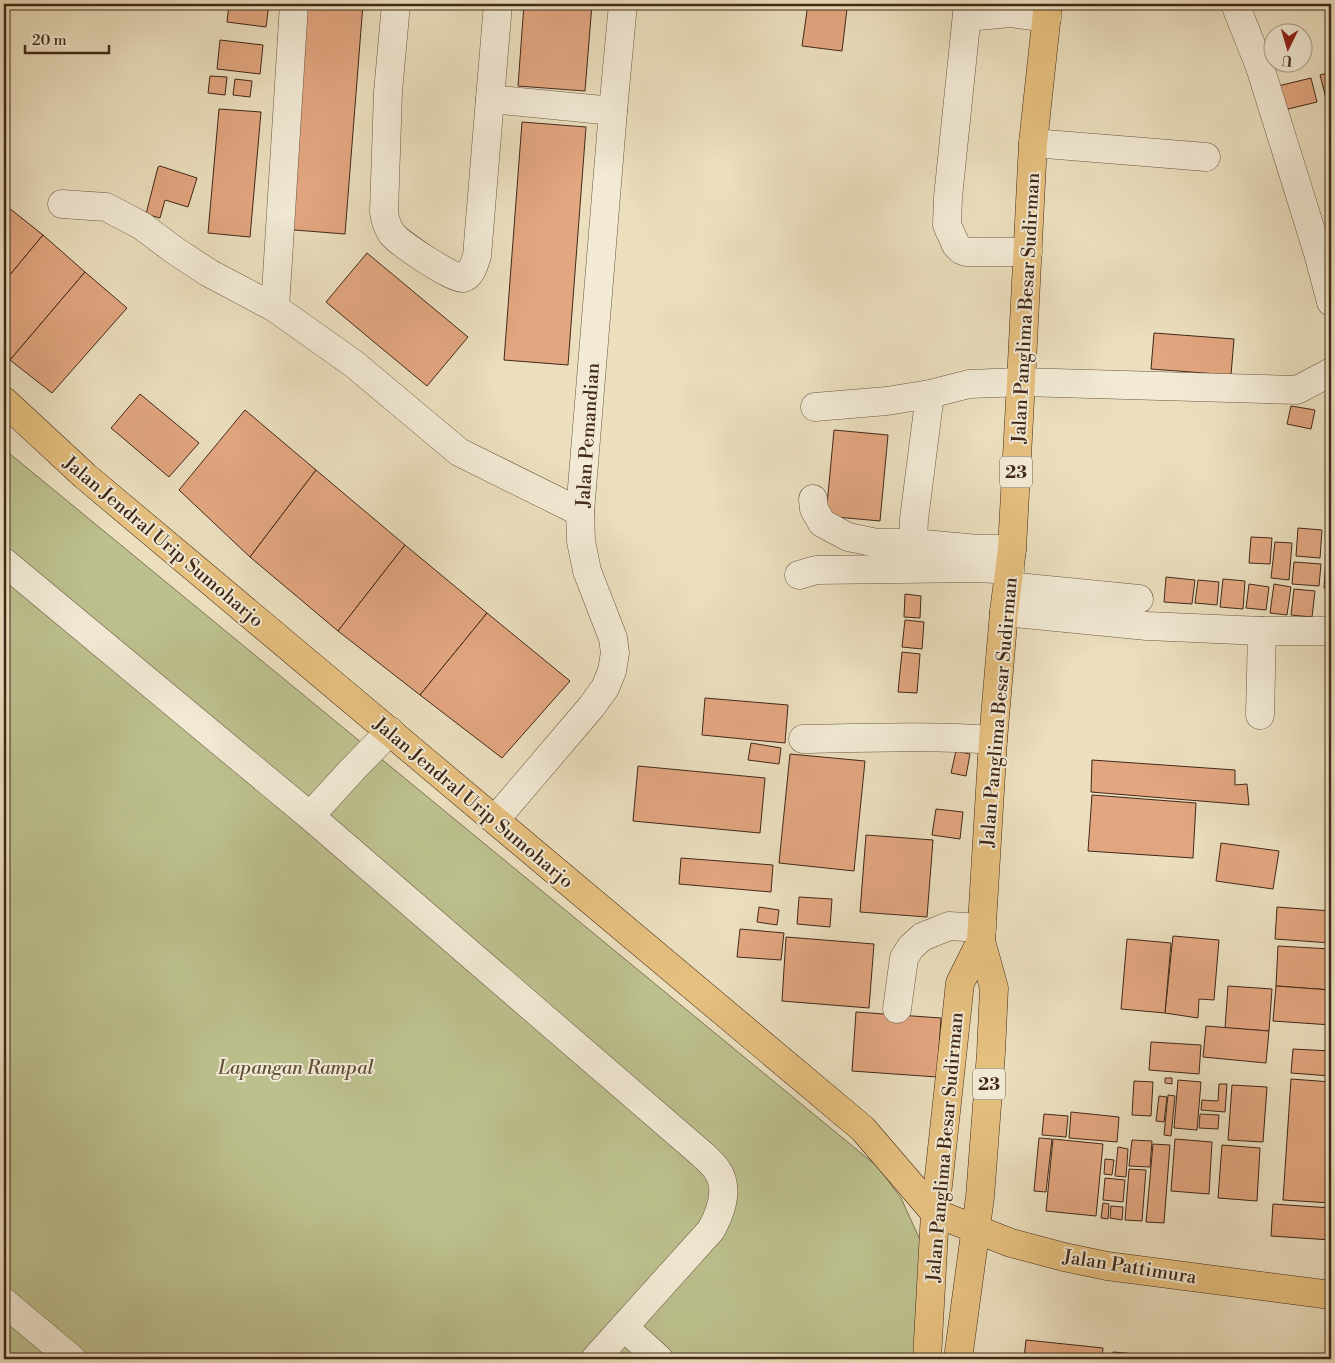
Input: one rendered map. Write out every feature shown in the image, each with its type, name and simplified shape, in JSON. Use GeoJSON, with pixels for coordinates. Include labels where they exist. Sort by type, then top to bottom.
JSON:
{"type":"FeatureCollection","features":[{"type":"Feature","properties":{"kind":"main road","name":"Jalan Panglima Besar Sudirman"},"geometry":{"type":"LineString","coordinates":[[958,1359],[980,1197],[990,1063],[994,988],[982,934],[993,740],[1008,579],[1022,382],[1033,143],[1047,11]]}},
{"type":"Feature","properties":{"kind":"main road","name":"Jalan Jendral Urip Sumoharjo"},"geometry":{"type":"LineString","coordinates":[[4,401],[85,476],[863,1129],[935,1213]]}},
{"type":"Feature","properties":{"kind":"main road","name":"Jalan Panglima Besar Sudirman"},"geometry":{"type":"LineString","coordinates":[[927,1359],[935,1213],[960,982],[982,934]]}},
{"type":"Feature","properties":{"kind":"main road","name":"Jalan Pattimura"},"geometry":{"type":"LineString","coordinates":[[935,1213],[1011,1243],[1107,1266],[1331,1294]]}},
{"type":"Feature","properties":{"kind":"street"},"geometry":{"type":"LineString","coordinates":[[275,308],[294,4]]}},
{"type":"Feature","properties":{"kind":"street"},"geometry":{"type":"LineString","coordinates":[[396,4],[388,92],[384,212],[386,222],[392,234],[398,240],[437,266],[460,278],[465,278],[472,270],[477,256],[498,4]]}},
{"type":"Feature","properties":{"kind":"street","name":"Jalan Pemandian"},"geometry":{"type":"LineString","coordinates":[[495,820],[592,706],[605,688],[612,671],[615,653],[613,638],[587,571],[581,541],[580,512],[612,110],[623,4]]}},
{"type":"Feature","properties":{"kind":"street"},"geometry":{"type":"LineString","coordinates":[[1235,4],[1260,66],[1318,253],[1331,302]]}},
{"type":"Feature","properties":{"kind":"street"},"geometry":{"type":"LineString","coordinates":[[1028,252],[966,252],[956,245],[947,224],[948,197],[967,10],[1010,14],[1047,11]]}},
{"type":"Feature","properties":{"kind":"street"},"geometry":{"type":"LineString","coordinates":[[490,99],[612,110]]}},
{"type":"Feature","properties":{"kind":"street"},"geometry":{"type":"LineString","coordinates":[[1033,143],[1206,157]]}},
{"type":"Feature","properties":{"kind":"street"},"geometry":{"type":"LineString","coordinates":[[62,204],[106,207],[142,226],[209,273],[275,308],[354,364],[459,452],[580,512]]}},
{"type":"Feature","properties":{"kind":"street"},"geometry":{"type":"LineString","coordinates":[[815,407],[888,402],[969,384],[1022,382],[1298,390],[1331,372]]}},
{"type":"Feature","properties":{"kind":"street"},"geometry":{"type":"LineString","coordinates":[[913,543],[914,519],[930,394]]}},
{"type":"Feature","properties":{"kind":"street"},"geometry":{"type":"LineString","coordinates":[[813,499],[814,509],[822,523],[848,537],[877,543],[913,543],[978,549],[1008,579],[1104,597],[1138,600]]}},
{"type":"Feature","properties":{"kind":"street"},"geometry":{"type":"LineString","coordinates":[[4,562],[310,816],[703,1155],[718,1171],[724,1187],[723,1202],[715,1223],[595,1359]]}},
{"type":"Feature","properties":{"kind":"street"},"geometry":{"type":"LineString","coordinates":[[799,575],[816,570],[979,568],[1147,626],[1262,631],[1331,631]]}},
{"type":"Feature","properties":{"kind":"street"},"geometry":{"type":"LineString","coordinates":[[1260,715],[1262,631]]}},
{"type":"Feature","properties":{"kind":"street"},"geometry":{"type":"LineString","coordinates":[[310,816],[390,731]]}},
{"type":"Feature","properties":{"kind":"street"},"geometry":{"type":"LineString","coordinates":[[803,739],[905,737],[993,740]]}},
{"type":"Feature","properties":{"kind":"street"},"geometry":{"type":"LineString","coordinates":[[897,1009],[904,958],[911,947],[922,937],[949,926],[982,934]]}},
{"type":"Feature","properties":{"kind":"street"},"geometry":{"type":"LineString","coordinates":[[4,1302],[72,1359]]}},
{"type":"Feature","properties":{"kind":"street"},"geometry":{"type":"LineString","coordinates":[[624,1327],[659,1359]]}},
{"type":"Feature","properties":{"kind":"green space","name":"Lapangan Rampal"},"geometry":{"type":"Polygon","coordinates":[[[4,449],[878,1167],[901,1198],[921,1242],[922,1359],[4,1359],[4,449]]]}},
{"type":"Feature","properties":{"kind":"building"},"geometry":{"type":"Polygon","coordinates":[[[229,4],[269,4],[266,27],[227,22],[229,4]]]}},
{"type":"Feature","properties":{"kind":"building"},"geometry":{"type":"Polygon","coordinates":[[[299,4],[363,4],[345,234],[282,229],[299,4]]]}},
{"type":"Feature","properties":{"kind":"building"},"geometry":{"type":"Polygon","coordinates":[[[524,4],[592,4],[585,91],[518,86],[524,4]]]}},
{"type":"Feature","properties":{"kind":"building"},"geometry":{"type":"Polygon","coordinates":[[[808,4],[847,9],[842,51],[802,46],[808,4]]]}},
{"type":"Feature","properties":{"kind":"building"},"geometry":{"type":"Polygon","coordinates":[[[220,40],[263,45],[260,74],[217,69],[220,40]]]}},
{"type":"Feature","properties":{"kind":"building"},"geometry":{"type":"Polygon","coordinates":[[[1331,72],[1331,105],[1328,106],[1320,75],[1331,72]]]}},
{"type":"Feature","properties":{"kind":"building"},"geometry":{"type":"Polygon","coordinates":[[[210,76],[227,77],[225,95],[208,93],[210,76]]]}},
{"type":"Feature","properties":{"kind":"building"},"geometry":{"type":"Polygon","coordinates":[[[1311,78],[1317,102],[1280,111],[1274,87],[1311,78]]]}},
{"type":"Feature","properties":{"kind":"building"},"geometry":{"type":"Polygon","coordinates":[[[235,79],[252,81],[250,97],[233,95],[235,79]]]}},
{"type":"Feature","properties":{"kind":"building"},"geometry":{"type":"Polygon","coordinates":[[[219,109],[261,112],[250,237],[208,233],[219,109]]]}},
{"type":"Feature","properties":{"kind":"building"},"geometry":{"type":"Polygon","coordinates":[[[522,122],[586,127],[568,365],[504,360],[522,122]]]}},
{"type":"Feature","properties":{"kind":"building"},"geometry":{"type":"Polygon","coordinates":[[[160,166],[197,178],[188,207],[165,200],[160,218],[146,214],[158,167],[160,166]]]}},
{"type":"Feature","properties":{"kind":"building"},"geometry":{"type":"Polygon","coordinates":[[[1331,190],[1331,216],[1325,191],[1331,190]]]}},
{"type":"Feature","properties":{"kind":"building"},"geometry":{"type":"Polygon","coordinates":[[[4,204],[43,235],[4,282],[4,204]]]}},
{"type":"Feature","properties":{"kind":"building"},"geometry":{"type":"Polygon","coordinates":[[[43,235],[85,272],[10,360],[4,355],[4,282],[43,235]]]}},
{"type":"Feature","properties":{"kind":"building"},"geometry":{"type":"Polygon","coordinates":[[[367,253],[468,337],[427,386],[326,302],[367,253]]]}},
{"type":"Feature","properties":{"kind":"building"},"geometry":{"type":"Polygon","coordinates":[[[85,272],[127,308],[52,393],[10,360],[85,272]]]}},
{"type":"Feature","properties":{"kind":"building"},"geometry":{"type":"Polygon","coordinates":[[[1154,333],[1234,339],[1231,375],[1151,369],[1154,333]]]}},
{"type":"Feature","properties":{"kind":"building"},"geometry":{"type":"Polygon","coordinates":[[[140,394],[199,443],[169,477],[111,428],[140,394]]]}},
{"type":"Feature","properties":{"kind":"building"},"geometry":{"type":"Polygon","coordinates":[[[1291,406],[1315,410],[1311,429],[1287,424],[1291,406]]]}},
{"type":"Feature","properties":{"kind":"building"},"geometry":{"type":"Polygon","coordinates":[[[245,410],[316,470],[250,557],[179,490],[245,410]]]}},
{"type":"Feature","properties":{"kind":"building"},"geometry":{"type":"Polygon","coordinates":[[[834,430],[888,435],[880,521],[826,516],[834,430]]]}},
{"type":"Feature","properties":{"kind":"building"},"geometry":{"type":"Polygon","coordinates":[[[316,470],[405,545],[338,631],[250,557],[316,470]]]}},
{"type":"Feature","properties":{"kind":"building"},"geometry":{"type":"Polygon","coordinates":[[[1298,528],[1322,530],[1320,558],[1296,556],[1298,528]]]}},
{"type":"Feature","properties":{"kind":"building"},"geometry":{"type":"Polygon","coordinates":[[[1251,537],[1272,538],[1270,564],[1249,563],[1251,537]]]}},
{"type":"Feature","properties":{"kind":"building"},"geometry":{"type":"Polygon","coordinates":[[[1275,542],[1292,543],[1289,580],[1271,578],[1275,542]]]}},
{"type":"Feature","properties":{"kind":"building"},"geometry":{"type":"Polygon","coordinates":[[[405,545],[487,613],[420,695],[338,631],[405,545]]]}},
{"type":"Feature","properties":{"kind":"building"},"geometry":{"type":"Polygon","coordinates":[[[1326,558],[1331,558],[1331,589],[1324,588],[1326,558]]]}},
{"type":"Feature","properties":{"kind":"building"},"geometry":{"type":"Polygon","coordinates":[[[1294,562],[1321,564],[1319,586],[1292,584],[1294,562]]]}},
{"type":"Feature","properties":{"kind":"building"},"geometry":{"type":"Polygon","coordinates":[[[1166,577],[1195,580],[1192,604],[1164,602],[1166,577]]]}},
{"type":"Feature","properties":{"kind":"building"},"geometry":{"type":"Polygon","coordinates":[[[1223,579],[1245,581],[1243,609],[1220,607],[1223,579]]]}},
{"type":"Feature","properties":{"kind":"building"},"geometry":{"type":"Polygon","coordinates":[[[1198,580],[1219,582],[1217,605],[1195,603],[1198,580]]]}},
{"type":"Feature","properties":{"kind":"building"},"geometry":{"type":"Polygon","coordinates":[[[1249,584],[1269,587],[1266,610],[1246,608],[1249,584]]]}},
{"type":"Feature","properties":{"kind":"building"},"geometry":{"type":"Polygon","coordinates":[[[1274,584],[1291,587],[1287,615],[1270,613],[1274,584]]]}},
{"type":"Feature","properties":{"kind":"building"},"geometry":{"type":"Polygon","coordinates":[[[1294,589],[1315,591],[1312,617],[1291,615],[1294,589]]]}},
{"type":"Feature","properties":{"kind":"building"},"geometry":{"type":"Polygon","coordinates":[[[905,594],[921,596],[920,618],[904,617],[905,594]]]}},
{"type":"Feature","properties":{"kind":"building"},"geometry":{"type":"Polygon","coordinates":[[[487,613],[570,681],[502,758],[420,695],[487,613]]]}},
{"type":"Feature","properties":{"kind":"building"},"geometry":{"type":"Polygon","coordinates":[[[905,620],[924,622],[922,649],[902,647],[905,620]]]}},
{"type":"Feature","properties":{"kind":"building"},"geometry":{"type":"Polygon","coordinates":[[[902,652],[920,654],[917,693],[898,692],[902,652]]]}},
{"type":"Feature","properties":{"kind":"building"},"geometry":{"type":"Polygon","coordinates":[[[705,698],[788,705],[785,743],[702,735],[705,698]]]}},
{"type":"Feature","properties":{"kind":"building"},"geometry":{"type":"Polygon","coordinates":[[[751,743],[781,748],[779,764],[748,760],[751,743]]]}},
{"type":"Feature","properties":{"kind":"building"},"geometry":{"type":"Polygon","coordinates":[[[956,751],[970,754],[966,776],[951,773],[956,751]]]}},
{"type":"Feature","properties":{"kind":"building"},"geometry":{"type":"Polygon","coordinates":[[[790,754],[865,761],[854,871],[779,863],[790,754]]]}},
{"type":"Feature","properties":{"kind":"building"},"geometry":{"type":"Polygon","coordinates":[[[1092,760],[1235,770],[1235,785],[1247,784],[1249,805],[1091,792],[1092,760]]]}},
{"type":"Feature","properties":{"kind":"building"},"geometry":{"type":"Polygon","coordinates":[[[638,766],[765,778],[760,833],[633,821],[638,766]]]}},
{"type":"Feature","properties":{"kind":"building"},"geometry":{"type":"Polygon","coordinates":[[[1092,795],[1196,803],[1193,858],[1088,851],[1092,795]]]}},
{"type":"Feature","properties":{"kind":"building"},"geometry":{"type":"Polygon","coordinates":[[[936,809],[963,812],[960,839],[932,835],[936,809]]]}},
{"type":"Feature","properties":{"kind":"building"},"geometry":{"type":"Polygon","coordinates":[[[866,835],[933,840],[927,917],[860,912],[866,835]]]}},
{"type":"Feature","properties":{"kind":"building"},"geometry":{"type":"Polygon","coordinates":[[[1221,843],[1279,851],[1273,889],[1216,881],[1221,843]]]}},
{"type":"Feature","properties":{"kind":"building"},"geometry":{"type":"Polygon","coordinates":[[[681,858],[773,865],[771,892],[679,884],[681,858]]]}},
{"type":"Feature","properties":{"kind":"building"},"geometry":{"type":"Polygon","coordinates":[[[799,897],[832,899],[830,927],[797,924],[799,897]]]}},
{"type":"Feature","properties":{"kind":"building"},"geometry":{"type":"Polygon","coordinates":[[[759,907],[779,910],[777,925],[757,922],[759,907]]]}},
{"type":"Feature","properties":{"kind":"building"},"geometry":{"type":"Polygon","coordinates":[[[1277,907],[1331,911],[1331,943],[1275,939],[1277,907]]]}},
{"type":"Feature","properties":{"kind":"building"},"geometry":{"type":"Polygon","coordinates":[[[740,929],[784,933],[781,960],[737,957],[740,929]]]}},
{"type":"Feature","properties":{"kind":"building"},"geometry":{"type":"Polygon","coordinates":[[[1173,936],[1219,940],[1214,1000],[1199,999],[1198,1018],[1165,1013],[1173,936]]]}},
{"type":"Feature","properties":{"kind":"building"},"geometry":{"type":"Polygon","coordinates":[[[786,937],[874,944],[869,1008],[782,1001],[786,937]]]}},
{"type":"Feature","properties":{"kind":"building"},"geometry":{"type":"Polygon","coordinates":[[[1127,939],[1171,943],[1165,1013],[1121,1009],[1127,939]]]}},
{"type":"Feature","properties":{"kind":"building"},"geometry":{"type":"Polygon","coordinates":[[[1278,946],[1331,949],[1331,990],[1276,986],[1278,946]]]}},
{"type":"Feature","properties":{"kind":"building"},"geometry":{"type":"Polygon","coordinates":[[[1228,986],[1272,989],[1269,1031],[1225,1028],[1228,986]]]}},
{"type":"Feature","properties":{"kind":"building"},"geometry":{"type":"Polygon","coordinates":[[[1276,986],[1331,990],[1331,1025],[1273,1021],[1276,986]]]}},
{"type":"Feature","properties":{"kind":"building"},"geometry":{"type":"Polygon","coordinates":[[[856,1012],[941,1018],[937,1077],[852,1071],[856,1012]]]}},
{"type":"Feature","properties":{"kind":"building"},"geometry":{"type":"Polygon","coordinates":[[[1206,1026],[1269,1031],[1266,1063],[1203,1057],[1206,1026]]]}},
{"type":"Feature","properties":{"kind":"building"},"geometry":{"type":"Polygon","coordinates":[[[1151,1042],[1201,1045],[1199,1074],[1149,1070],[1151,1042]]]}},
{"type":"Feature","properties":{"kind":"building"},"geometry":{"type":"Polygon","coordinates":[[[1293,1049],[1331,1051],[1331,1076],[1291,1073],[1293,1049]]]}},
{"type":"Feature","properties":{"kind":"building"},"geometry":{"type":"Polygon","coordinates":[[[1165,1078],[1172,1078],[1172,1084],[1165,1083],[1165,1078]]]}},
{"type":"Feature","properties":{"kind":"building"},"geometry":{"type":"Polygon","coordinates":[[[1291,1079],[1331,1082],[1331,1203],[1283,1200],[1291,1079]]]}},
{"type":"Feature","properties":{"kind":"building"},"geometry":{"type":"Polygon","coordinates":[[[1178,1080],[1201,1082],[1197,1130],[1174,1128],[1178,1080]]]}},
{"type":"Feature","properties":{"kind":"building"},"geometry":{"type":"Polygon","coordinates":[[[1134,1081],[1153,1082],[1151,1116],[1132,1115],[1134,1081]]]}},
{"type":"Feature","properties":{"kind":"building"},"geometry":{"type":"Polygon","coordinates":[[[1219,1084],[1227,1084],[1225,1112],[1201,1110],[1202,1100],[1218,1101],[1219,1084]]]}},
{"type":"Feature","properties":{"kind":"building"},"geometry":{"type":"Polygon","coordinates":[[[1232,1085],[1267,1087],[1263,1142],[1228,1140],[1232,1085]]]}},
{"type":"Feature","properties":{"kind":"building"},"geometry":{"type":"Polygon","coordinates":[[[1168,1095],[1175,1096],[1171,1136],[1164,1135],[1168,1095]]]}},
{"type":"Feature","properties":{"kind":"building"},"geometry":{"type":"Polygon","coordinates":[[[1159,1096],[1167,1097],[1164,1122],[1156,1121],[1159,1096]]]}},
{"type":"Feature","properties":{"kind":"building"},"geometry":{"type":"Polygon","coordinates":[[[1071,1112],[1119,1117],[1117,1142],[1069,1138],[1071,1112]]]}},
{"type":"Feature","properties":{"kind":"building"},"geometry":{"type":"Polygon","coordinates":[[[1044,1114],[1068,1116],[1066,1137],[1042,1135],[1044,1114]]]}},
{"type":"Feature","properties":{"kind":"building"},"geometry":{"type":"Polygon","coordinates":[[[1200,1114],[1219,1115],[1218,1129],[1199,1128],[1200,1114]]]}},
{"type":"Feature","properties":{"kind":"building"},"geometry":{"type":"Polygon","coordinates":[[[1039,1138],[1052,1139],[1046,1192],[1034,1191],[1039,1138]]]}},
{"type":"Feature","properties":{"kind":"building"},"geometry":{"type":"Polygon","coordinates":[[[1053,1139],[1103,1144],[1096,1216],[1046,1211],[1053,1139]]]}},
{"type":"Feature","properties":{"kind":"building"},"geometry":{"type":"Polygon","coordinates":[[[1175,1139],[1212,1142],[1209,1194],[1171,1191],[1175,1139]]]}},
{"type":"Feature","properties":{"kind":"building"},"geometry":{"type":"Polygon","coordinates":[[[1132,1140],[1152,1141],[1150,1167],[1129,1166],[1132,1140]]]}},
{"type":"Feature","properties":{"kind":"building"},"geometry":{"type":"Polygon","coordinates":[[[1153,1144],[1170,1145],[1164,1223],[1146,1222],[1153,1144]]]}},
{"type":"Feature","properties":{"kind":"building"},"geometry":{"type":"Polygon","coordinates":[[[1222,1145],[1260,1148],[1257,1201],[1218,1198],[1222,1145]]]}},
{"type":"Feature","properties":{"kind":"building"},"geometry":{"type":"Polygon","coordinates":[[[1118,1147],[1128,1149],[1126,1177],[1115,1176],[1118,1147]]]}},
{"type":"Feature","properties":{"kind":"building"},"geometry":{"type":"Polygon","coordinates":[[[1105,1159],[1114,1160],[1112,1175],[1104,1174],[1105,1159]]]}},
{"type":"Feature","properties":{"kind":"building"},"geometry":{"type":"Polygon","coordinates":[[[1129,1169],[1146,1170],[1142,1221],[1125,1220],[1129,1169]]]}},
{"type":"Feature","properties":{"kind":"building"},"geometry":{"type":"Polygon","coordinates":[[[1105,1178],[1125,1180],[1123,1202],[1103,1200],[1105,1178]]]}},
{"type":"Feature","properties":{"kind":"building"},"geometry":{"type":"Polygon","coordinates":[[[1103,1203],[1109,1204],[1108,1219],[1101,1218],[1103,1203]]]}},
{"type":"Feature","properties":{"kind":"building"},"geometry":{"type":"Polygon","coordinates":[[[1273,1204],[1331,1208],[1331,1240],[1271,1236],[1273,1204]]]}},
{"type":"Feature","properties":{"kind":"building"},"geometry":{"type":"Polygon","coordinates":[[[1111,1206],[1123,1207],[1122,1220],[1110,1218],[1111,1206]]]}},
{"type":"Feature","properties":{"kind":"building"},"geometry":{"type":"Polygon","coordinates":[[[1026,1340],[1103,1348],[1102,1359],[1024,1358],[1026,1340]]]}},
{"type":"Feature","properties":{"kind":"building"},"geometry":{"type":"Polygon","coordinates":[[[1113,1352],[1149,1355],[1149,1359],[1112,1359],[1113,1352]]]}}]}
